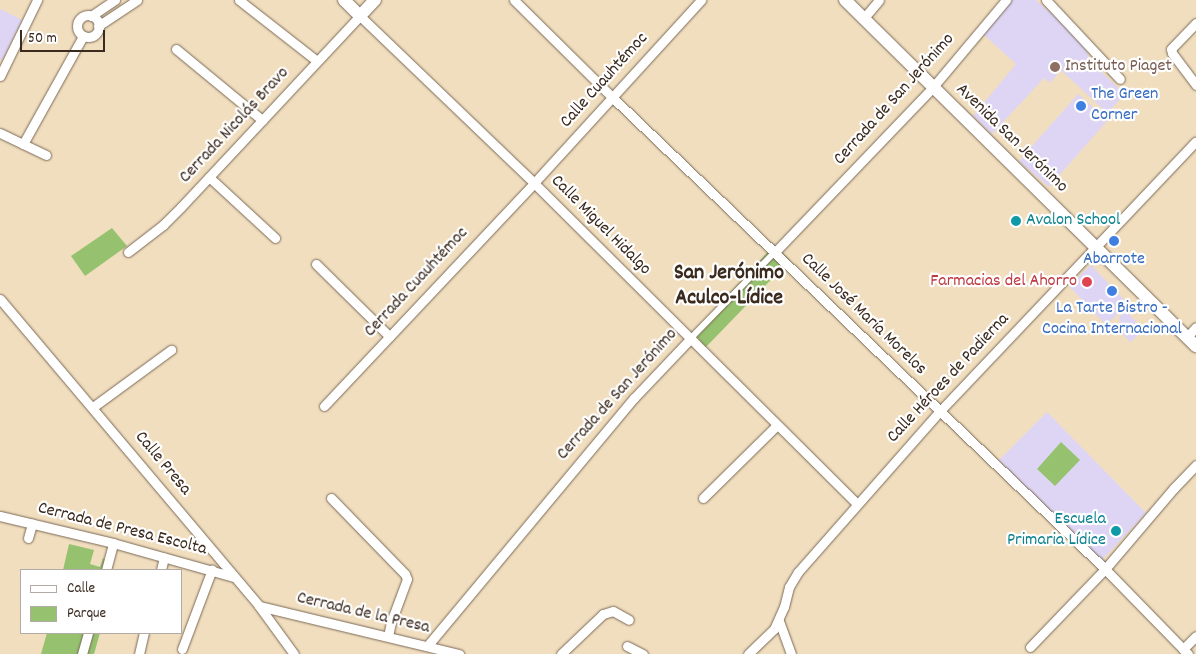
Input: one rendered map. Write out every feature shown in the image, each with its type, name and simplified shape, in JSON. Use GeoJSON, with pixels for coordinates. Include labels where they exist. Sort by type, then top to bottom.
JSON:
{"type":"FeatureCollection","features":[{"type":"Feature","properties":{"kind":"main road"},"geometry":{"type":"LineString","coordinates":[[344,0],[360,16],[375,0]]}},
{"type":"Feature","properties":{"kind":"main road","name":"Avenida San Jerónimo"},"geometry":{"type":"LineString","coordinates":[[845,0],[1192,341]]}},
{"type":"Feature","properties":{"kind":"street"},"geometry":{"type":"LineString","coordinates":[[0,76],[37,0]]}},
{"type":"Feature","properties":{"kind":"street"},"geometry":{"type":"LineString","coordinates":[[83,36],[77,30],[78,22],[83,17],[91,16],[115,0]]}},
{"type":"Feature","properties":{"kind":"street"},"geometry":{"type":"LineString","coordinates":[[83,36],[93,35],[98,26],[137,0]]}},
{"type":"Feature","properties":{"kind":"street"},"geometry":{"type":"LineString","coordinates":[[239,0],[317,61]]}},
{"type":"Feature","properties":{"kind":"street","name":"Calle José María Morelos"},"geometry":{"type":"LineString","coordinates":[[514,0],[939,412],[1105,569],[1186,651]]}},
{"type":"Feature","properties":{"kind":"street","name":"Calle Cuauhtémoc"},"geometry":{"type":"LineString","coordinates":[[534,183],[701,0]]}},
{"type":"Feature","properties":{"kind":"street"},"geometry":{"type":"LineString","coordinates":[[864,18],[879,0]]}},
{"type":"Feature","properties":{"kind":"street","name":"Cerrada de San Jerónimo"},"geometry":{"type":"LineString","coordinates":[[428,645],[634,398],[933,87],[1006,0]]}},
{"type":"Feature","properties":{"kind":"street"},"geometry":{"type":"LineString","coordinates":[[1046,0],[1120,79]]}},
{"type":"Feature","properties":{"kind":"street"},"geometry":{"type":"LineString","coordinates":[[91,16],[98,26]]}},
{"type":"Feature","properties":{"kind":"street","name":"Cerrada Nicolás Bravo"},"geometry":{"type":"LineString","coordinates":[[128,252],[163,225],[360,16]]}},
{"type":"Feature","properties":{"kind":"street","name":"Calle Miguel Hidalgo"},"geometry":{"type":"LineString","coordinates":[[360,16],[534,183],[857,504]]}},
{"type":"Feature","properties":{"kind":"street"},"geometry":{"type":"LineString","coordinates":[[1196,23],[1171,49],[1196,84]]}},
{"type":"Feature","properties":{"kind":"street"},"geometry":{"type":"LineString","coordinates":[[23,144],[83,36]]}},
{"type":"Feature","properties":{"kind":"street"},"geometry":{"type":"LineString","coordinates":[[176,49],[262,120]]}},
{"type":"Feature","properties":{"kind":"street"},"geometry":{"type":"LineString","coordinates":[[0,133],[46,155]]}},
{"type":"Feature","properties":{"kind":"street","name":"Calle Héroes de Padierna"},"geometry":{"type":"LineString","coordinates":[[748,654],[768,637],[780,621],[789,588],[798,572],[857,504],[939,412],[1196,141]]}},
{"type":"Feature","properties":{"kind":"street"},"geometry":{"type":"LineString","coordinates":[[209,177],[275,238]]}},
{"type":"Feature","properties":{"kind":"street","name":"Cerrada Cuauhtémoc"},"geometry":{"type":"LineString","coordinates":[[324,406],[534,183]]}},
{"type":"Feature","properties":{"kind":"street"},"geometry":{"type":"LineString","coordinates":[[316,264],[389,336]]}},
{"type":"Feature","properties":{"kind":"street","name":"Calle Presa"},"geometry":{"type":"LineString","coordinates":[[0,299],[259,606],[294,654]]}},
{"type":"Feature","properties":{"kind":"street"},"geometry":{"type":"LineString","coordinates":[[1192,341],[1196,327]]}},
{"type":"Feature","properties":{"kind":"street"},"geometry":{"type":"LineString","coordinates":[[93,407],[171,350]]}},
{"type":"Feature","properties":{"kind":"street"},"geometry":{"type":"LineString","coordinates":[[703,498],[777,425]]}},
{"type":"Feature","properties":{"kind":"street"},"geometry":{"type":"LineString","coordinates":[[1030,647],[1105,569],[1174,488],[1196,466]]}},
{"type":"Feature","properties":{"kind":"street"},"geometry":{"type":"LineString","coordinates":[[331,498],[405,574],[407,579],[391,622],[388,636]]}},
{"type":"Feature","properties":{"kind":"street","name":"Cerrada de Presa Escolta"},"geometry":{"type":"LineString","coordinates":[[0,516],[113,543],[234,577]]}},
{"type":"Feature","properties":{"kind":"street"},"geometry":{"type":"LineString","coordinates":[[28,538],[32,524]]}},
{"type":"Feature","properties":{"kind":"street"},"geometry":{"type":"LineString","coordinates":[[106,569],[113,543]]}},
{"type":"Feature","properties":{"kind":"street"},"geometry":{"type":"LineString","coordinates":[[160,569],[164,557]]}},
{"type":"Feature","properties":{"kind":"street"},"geometry":{"type":"LineString","coordinates":[[182,649],[212,570]]}},
{"type":"Feature","properties":{"kind":"street","name":"Cerrada de la Presa"},"geometry":{"type":"LineString","coordinates":[[259,606],[428,645],[459,654]]}},
{"type":"Feature","properties":{"kind":"street"},"geometry":{"type":"LineString","coordinates":[[561,654],[603,614],[613,611],[629,620]]}},
{"type":"Feature","properties":{"kind":"street"},"geometry":{"type":"LineString","coordinates":[[780,621],[791,654]]}},
{"type":"Feature","properties":{"kind":"street"},"geometry":{"type":"LineString","coordinates":[[82,654],[88,634]]}},
{"type":"Feature","properties":{"kind":"street"},"geometry":{"type":"LineString","coordinates":[[139,654],[144,634]]}},
{"type":"Feature","properties":{"kind":"street"},"geometry":{"type":"LineString","coordinates":[[1186,651],[1196,636]]}},
{"type":"Feature","properties":{"kind":"street"},"geometry":{"type":"LineString","coordinates":[[627,646],[643,654]]}},
{"type":"Feature","properties":{"kind":"shaded area","name":"Instituto Piaget"},"geometry":{"type":"Polygon","coordinates":[[[1012,0],[1036,0],[1079,38],[1094,65],[1125,94],[1107,113],[1061,70],[1050,83],[1044,78],[992,134],[973,116],[1016,64],[983,34],[1012,0]]]}},
{"type":"Feature","properties":{"kind":"shaded area"},"geometry":{"type":"Polygon","coordinates":[[[0,9],[22,20],[2,60],[0,59],[0,9]]]}},
{"type":"Feature","properties":{"kind":"shaded area"},"geometry":{"type":"Polygon","coordinates":[[[1078,94],[1108,120],[1049,187],[1019,161],[1078,94]]]}},
{"type":"Feature","properties":{"kind":"shaded area"},"geometry":{"type":"Polygon","coordinates":[[[1091,265],[1128,304],[1106,325],[1069,286],[1091,265]]]}},
{"type":"Feature","properties":{"kind":"shaded area"},"geometry":{"type":"Polygon","coordinates":[[[1126,311],[1144,330],[1130,342],[1115,326],[1121,321],[1118,318],[1126,311]]]}},
{"type":"Feature","properties":{"kind":"shaded area"},"geometry":{"type":"Polygon","coordinates":[[[1047,412],[1146,513],[1101,561],[999,460],[1047,412]]]}},
{"type":"Feature","properties":{"kind":"green space"},"geometry":{"type":"Polygon","coordinates":[[[112,228],[127,246],[85,276],[71,256],[112,228]]]}},
{"type":"Feature","properties":{"kind":"green space"},"geometry":{"type":"Polygon","coordinates":[[[774,245],[790,260],[705,348],[694,332],[774,245]]]}},
{"type":"Feature","properties":{"kind":"green space"},"geometry":{"type":"Polygon","coordinates":[[[1061,442],[1080,460],[1055,486],[1037,469],[1061,442]]]}},
{"type":"Feature","properties":{"kind":"green space"},"geometry":{"type":"Polygon","coordinates":[[[69,544],[94,550],[90,564],[100,567],[103,558],[113,561],[111,569],[63,569],[69,544]]]}},
{"type":"Feature","properties":{"kind":"green space"},"geometry":{"type":"Polygon","coordinates":[[[47,634],[100,634],[94,654],[41,654],[47,634]]]}},
{"type":"Feature","properties":{"kind":"place","name":"Instituto Piaget"},"geometry":{"type":"Point","coordinates":[1055,67]}},
{"type":"Feature","properties":{"kind":"place","name":"The Green Corner"},"geometry":{"type":"Point","coordinates":[1081,106]}},
{"type":"Feature","properties":{"kind":"place","name":"Avalon School"},"geometry":{"type":"Point","coordinates":[1016,221]}},
{"type":"Feature","properties":{"kind":"place","name":"Abarrote"},"geometry":{"type":"Point","coordinates":[1114,241]}},
{"type":"Feature","properties":{"kind":"place","name":"Farmacias del Ahorro"},"geometry":{"type":"Point","coordinates":[1087,282]}},
{"type":"Feature","properties":{"kind":"place","name":"La Tarte Bistro - Cocina Internacional"},"geometry":{"type":"Point","coordinates":[1112,291]}},
{"type":"Feature","properties":{"kind":"place","name":"Escuela Primaria Lídice"},"geometry":{"type":"Point","coordinates":[1116,531]}},
{"type":"Feature","properties":{"kind":"district","name":"San Jerónimo Aculco-Lídice"},"geometry":{"type":"Point","coordinates":[729,286]}}]}
